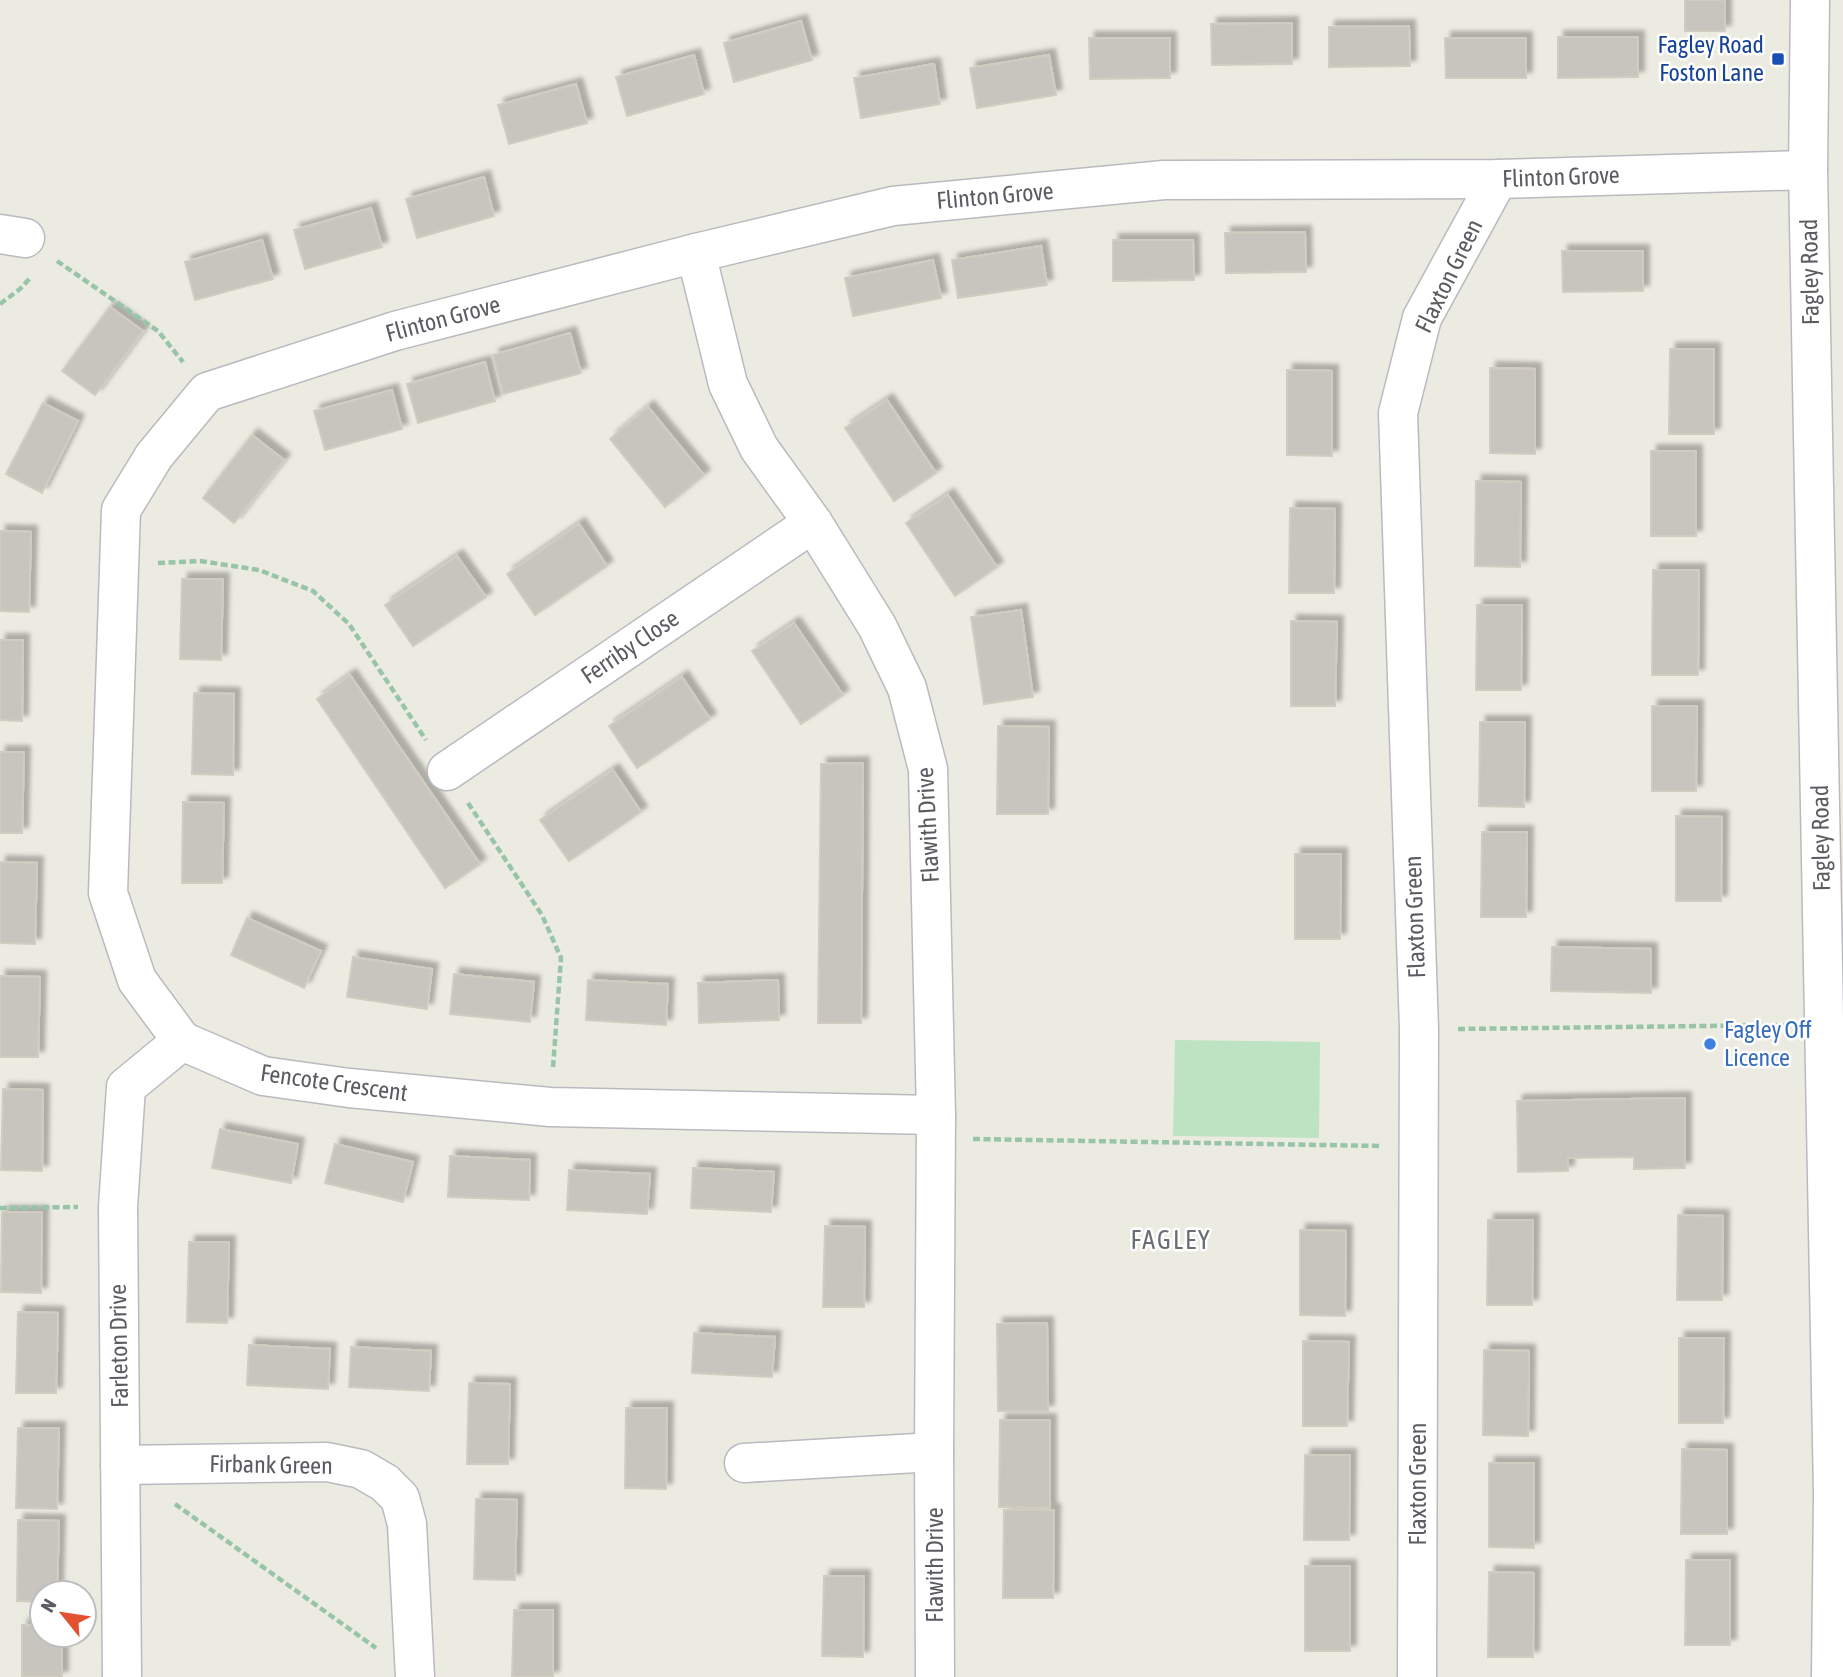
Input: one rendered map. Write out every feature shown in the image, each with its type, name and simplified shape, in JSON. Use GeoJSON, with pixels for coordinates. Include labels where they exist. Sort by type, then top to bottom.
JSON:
{"type":"FeatureCollection","features":[{"type":"Feature","properties":{"kind":"street","name":"Fagley Road"},"geometry":{"type":"LineString","coordinates":[[1810,0],[1808,170],[1824,1025],[1838,1494],[1831,1677]]}},
{"type":"Feature","properties":{"kind":"street","name":"Flinton Grove"},"geometry":{"type":"LineString","coordinates":[[207,392],[395,331],[696,253],[893,206],[1164,180],[1498,179],[1808,170]]}},
{"type":"Feature","properties":{"kind":"street","name":"Flaxton Green"},"geometry":{"type":"LineString","coordinates":[[1418,1677],[1419,1029],[1398,413],[1422,318],[1498,179]]}},
{"type":"Feature","properties":{"kind":"street","name":"Flawith Drive"},"geometry":{"type":"LineString","coordinates":[[696,253],[728,384],[759,448],[813,523],[877,626],[907,688],[928,769],[935,1126],[935,1677]]}},
{"type":"Feature","properties":{"kind":"street"},"geometry":{"type":"LineString","coordinates":[[182,1041],[137,980],[108,893],[121,510],[154,456],[207,392]]}},
{"type":"Feature","properties":{"kind":"street","name":"Ferriby Close"},"geometry":{"type":"LineString","coordinates":[[447,771],[813,523]]}},
{"type":"Feature","properties":{"kind":"street","name":"Fencote Crescent"},"geometry":{"type":"LineString","coordinates":[[182,1041],[263,1076],[349,1088],[550,1107],[935,1126]]}},
{"type":"Feature","properties":{"kind":"street","name":"Farleton Drive"},"geometry":{"type":"LineString","coordinates":[[122,1677],[118,1207],[126,1087],[182,1041]]}},
{"type":"Feature","properties":{"kind":"street"},"geometry":{"type":"LineString","coordinates":[[744,1463],[934,1452]]}},
{"type":"Feature","properties":{"kind":"street","name":"Firbank Green"},"geometry":{"type":"LineString","coordinates":[[120,1465],[327,1462],[361,1469],[385,1483],[400,1498],[407,1524],[415,1677]]}},
{"type":"Feature","properties":{"kind":"path"},"geometry":{"type":"LineString","coordinates":[[0,304],[20,289],[24,242],[158,331],[207,392]]}},
{"type":"Feature","properties":{"kind":"path"},"geometry":{"type":"LineString","coordinates":[[1419,1029],[1824,1025]]}},
{"type":"Feature","properties":{"kind":"path"},"geometry":{"type":"LineString","coordinates":[[935,1126],[1418,1147]]}},
{"type":"Feature","properties":{"kind":"path"},"geometry":{"type":"LineString","coordinates":[[0,1208],[118,1207]]}},
{"type":"Feature","properties":{"kind":"path"},"geometry":{"type":"LineString","coordinates":[[120,1465],[415,1677]]}},
{"type":"Feature","properties":{"kind":"green space"},"geometry":{"type":"Polygon","coordinates":[[[1175,1040],[1320,1042],[1319,1138],[1173,1136],[1175,1040]]]}},
{"type":"Feature","properties":{"kind":"building"},"geometry":{"type":"Polygon","coordinates":[[[1685,0],[1725,0],[1725,31],[1685,31],[1685,0]]]}},
{"type":"Feature","properties":{"kind":"building"},"geometry":{"type":"Polygon","coordinates":[[[801,21],[812,60],[734,82],[724,43],[801,21]]]}},
{"type":"Feature","properties":{"kind":"building"},"geometry":{"type":"Polygon","coordinates":[[[1292,23],[1292,64],[1212,65],[1211,24],[1292,23]]]}},
{"type":"Feature","properties":{"kind":"building"},"geometry":{"type":"Polygon","coordinates":[[[1409,26],[1410,66],[1329,67],[1329,27],[1409,26]]]}},
{"type":"Feature","properties":{"kind":"building"},"geometry":{"type":"Polygon","coordinates":[[[1558,37],[1638,37],[1638,77],[1558,78],[1558,37]]]}},
{"type":"Feature","properties":{"kind":"building"},"geometry":{"type":"Polygon","coordinates":[[[1089,38],[1170,38],[1170,78],[1090,79],[1089,38]]]}},
{"type":"Feature","properties":{"kind":"building"},"geometry":{"type":"Polygon","coordinates":[[[1445,38],[1526,38],[1526,78],[1446,78],[1445,38]]]}},
{"type":"Feature","properties":{"kind":"building"},"geometry":{"type":"Polygon","coordinates":[[[694,55],[704,94],[627,116],[616,77],[694,55]]]}},
{"type":"Feature","properties":{"kind":"building"},"geometry":{"type":"Polygon","coordinates":[[[1049,55],[1056,95],[977,108],[970,68],[1049,55]]]}},
{"type":"Feature","properties":{"kind":"building"},"geometry":{"type":"Polygon","coordinates":[[[934,64],[940,104],[861,118],[854,78],[934,64]]]}},
{"type":"Feature","properties":{"kind":"building"},"geometry":{"type":"Polygon","coordinates":[[[576,84],[587,123],[509,144],[498,105],[576,84]]]}},
{"type":"Feature","properties":{"kind":"building"},"geometry":{"type":"Polygon","coordinates":[[[484,177],[494,216],[417,238],[406,199],[484,177]]]}},
{"type":"Feature","properties":{"kind":"building"},"geometry":{"type":"Polygon","coordinates":[[[371,208],[382,247],[305,269],[294,230],[371,208]]]}},
{"type":"Feature","properties":{"kind":"building"},"geometry":{"type":"Polygon","coordinates":[[[1305,232],[1306,272],[1226,273],[1225,233],[1305,232]]]}},
{"type":"Feature","properties":{"kind":"building"},"geometry":{"type":"Polygon","coordinates":[[[262,240],[273,279],[195,300],[185,262],[262,240]]]}},
{"type":"Feature","properties":{"kind":"building"},"geometry":{"type":"Polygon","coordinates":[[[1113,240],[1193,240],[1194,280],[1113,281],[1113,240]]]}},
{"type":"Feature","properties":{"kind":"building"},"geometry":{"type":"Polygon","coordinates":[[[1041,246],[1047,285],[958,298],[952,260],[1041,246]]]}},
{"type":"Feature","properties":{"kind":"building"},"geometry":{"type":"Polygon","coordinates":[[[1562,251],[1643,251],[1643,291],[1563,292],[1562,251]]]}},
{"type":"Feature","properties":{"kind":"building"},"geometry":{"type":"Polygon","coordinates":[[[933,260],[941,298],[853,316],[845,278],[933,260]]]}},
{"type":"Feature","properties":{"kind":"building"},"geometry":{"type":"Polygon","coordinates":[[[110,307],[143,331],[95,395],[62,371],[110,307]]]}},
{"type":"Feature","properties":{"kind":"building"},"geometry":{"type":"Polygon","coordinates":[[[570,333],[581,373],[503,394],[493,355],[570,333]]]}},
{"type":"Feature","properties":{"kind":"building"},"geometry":{"type":"Polygon","coordinates":[[[1670,349],[1714,349],[1714,434],[1669,434],[1670,349]]]}},
{"type":"Feature","properties":{"kind":"building"},"geometry":{"type":"Polygon","coordinates":[[[485,362],[495,401],[418,423],[407,384],[485,362]]]}},
{"type":"Feature","properties":{"kind":"building"},"geometry":{"type":"Polygon","coordinates":[[[1490,368],[1535,369],[1535,454],[1490,453],[1490,368]]]}},
{"type":"Feature","properties":{"kind":"building"},"geometry":{"type":"Polygon","coordinates":[[[1287,370],[1332,371],[1332,456],[1287,455],[1287,370]]]}},
{"type":"Feature","properties":{"kind":"building"},"geometry":{"type":"Polygon","coordinates":[[[392,390],[402,429],[325,450],[314,411],[392,390]]]}},
{"type":"Feature","properties":{"kind":"building"},"geometry":{"type":"Polygon","coordinates":[[[887,400],[936,473],[894,501],[845,428],[887,400]]]}},
{"type":"Feature","properties":{"kind":"building"},"geometry":{"type":"Polygon","coordinates":[[[43,403],[78,421],[42,493],[6,474],[43,403]]]}},
{"type":"Feature","properties":{"kind":"building"},"geometry":{"type":"Polygon","coordinates":[[[648,407],[704,475],[665,507],[610,439],[648,407]]]}},
{"type":"Feature","properties":{"kind":"building"},"geometry":{"type":"Polygon","coordinates":[[[252,435],[284,460],[234,523],[203,498],[252,435]]]}},
{"type":"Feature","properties":{"kind":"building"},"geometry":{"type":"Polygon","coordinates":[[[1651,451],[1696,451],[1696,536],[1651,536],[1651,451]]]}},
{"type":"Feature","properties":{"kind":"building"},"geometry":{"type":"Polygon","coordinates":[[[1476,481],[1521,482],[1520,567],[1475,566],[1476,481]]]}},
{"type":"Feature","properties":{"kind":"building"},"geometry":{"type":"Polygon","coordinates":[[[948,495],[997,567],[955,596],[906,523],[948,495]]]}},
{"type":"Feature","properties":{"kind":"building"},"geometry":{"type":"Polygon","coordinates":[[[1290,508],[1335,509],[1334,593],[1289,593],[1290,508]]]}},
{"type":"Feature","properties":{"kind":"building"},"geometry":{"type":"Polygon","coordinates":[[[579,524],[607,566],[535,615],[507,574],[579,524]]]}},
{"type":"Feature","properties":{"kind":"building"},"geometry":{"type":"Polygon","coordinates":[[[0,531],[31,532],[29,612],[0,611],[0,531]]]}},
{"type":"Feature","properties":{"kind":"building"},"geometry":{"type":"Polygon","coordinates":[[[457,556],[486,597],[413,646],[385,605],[457,556]]]}},
{"type":"Feature","properties":{"kind":"building"},"geometry":{"type":"Polygon","coordinates":[[[1653,570],[1699,570],[1698,675],[1652,675],[1653,570]]]}},
{"type":"Feature","properties":{"kind":"building"},"geometry":{"type":"Polygon","coordinates":[[[182,579],[223,579],[221,660],[180,659],[182,579]]]}},
{"type":"Feature","properties":{"kind":"building"},"geometry":{"type":"Polygon","coordinates":[[[1477,605],[1522,605],[1521,690],[1476,690],[1477,605]]]}},
{"type":"Feature","properties":{"kind":"building"},"geometry":{"type":"Polygon","coordinates":[[[1021,610],[1033,697],[984,704],[971,617],[1021,610]]]}},
{"type":"Feature","properties":{"kind":"building"},"geometry":{"type":"Polygon","coordinates":[[[1291,621],[1337,622],[1335,706],[1291,706],[1291,621]]]}},
{"type":"Feature","properties":{"kind":"building"},"geometry":{"type":"Polygon","coordinates":[[[794,623],[843,695],[801,724],[752,651],[794,623]]]}},
{"type":"Feature","properties":{"kind":"building"},"geometry":{"type":"Polygon","coordinates":[[[0,640],[23,640],[22,721],[0,720],[0,640]]]}},
{"type":"Feature","properties":{"kind":"building"},"geometry":{"type":"Polygon","coordinates":[[[350,675],[480,864],[445,888],[317,699],[350,675]]]}},
{"type":"Feature","properties":{"kind":"building"},"geometry":{"type":"Polygon","coordinates":[[[682,677],[710,719],[637,768],[609,726],[682,677]]]}},
{"type":"Feature","properties":{"kind":"building"},"geometry":{"type":"Polygon","coordinates":[[[194,693],[234,694],[233,775],[192,774],[194,693]]]}},
{"type":"Feature","properties":{"kind":"building"},"geometry":{"type":"Polygon","coordinates":[[[1652,706],[1697,706],[1696,791],[1652,791],[1652,706]]]}},
{"type":"Feature","properties":{"kind":"building"},"geometry":{"type":"Polygon","coordinates":[[[1480,722],[1525,722],[1524,807],[1479,806],[1480,722]]]}},
{"type":"Feature","properties":{"kind":"building"},"geometry":{"type":"Polygon","coordinates":[[[998,726],[1049,727],[1048,814],[997,814],[998,726]]]}},
{"type":"Feature","properties":{"kind":"building"},"geometry":{"type":"Polygon","coordinates":[[[0,752],[24,752],[22,833],[0,833],[0,752]]]}},
{"type":"Feature","properties":{"kind":"building"},"geometry":{"type":"Polygon","coordinates":[[[863,763],[861,1023],[818,1023],[821,764],[863,763]]]}},
{"type":"Feature","properties":{"kind":"building"},"geometry":{"type":"Polygon","coordinates":[[[613,770],[641,812],[569,861],[540,820],[613,770]]]}},
{"type":"Feature","properties":{"kind":"building"},"geometry":{"type":"Polygon","coordinates":[[[183,802],[224,803],[222,883],[182,883],[183,802]]]}},
{"type":"Feature","properties":{"kind":"building"},"geometry":{"type":"Polygon","coordinates":[[[1676,816],[1722,817],[1721,901],[1676,901],[1676,816]]]}},
{"type":"Feature","properties":{"kind":"building"},"geometry":{"type":"Polygon","coordinates":[[[1482,832],[1527,832],[1526,917],[1481,917],[1482,832]]]}},
{"type":"Feature","properties":{"kind":"building"},"geometry":{"type":"Polygon","coordinates":[[[1295,854],[1341,854],[1340,939],[1295,939],[1295,854]]]}},
{"type":"Feature","properties":{"kind":"building"},"geometry":{"type":"Polygon","coordinates":[[[0,862],[37,863],[35,944],[0,943],[0,862]]]}},
{"type":"Feature","properties":{"kind":"building"},"geometry":{"type":"Polygon","coordinates":[[[247,918],[321,951],[304,988],[231,955],[247,918]]]}},
{"type":"Feature","properties":{"kind":"building"},"geometry":{"type":"Polygon","coordinates":[[[1552,947],[1651,949],[1651,993],[1551,991],[1552,947]]]}},
{"type":"Feature","properties":{"kind":"building"},"geometry":{"type":"Polygon","coordinates":[[[353,957],[432,969],[427,1009],[347,997],[353,957]]]}},
{"type":"Feature","properties":{"kind":"building"},"geometry":{"type":"Polygon","coordinates":[[[454,974],[534,982],[530,1022],[450,1014],[454,974]]]}},
{"type":"Feature","properties":{"kind":"building"},"geometry":{"type":"Polygon","coordinates":[[[0,976],[40,977],[38,1057],[0,1057],[0,976]]]}},
{"type":"Feature","properties":{"kind":"building"},"geometry":{"type":"Polygon","coordinates":[[[588,980],[668,984],[666,1025],[586,1020],[588,980]]]}},
{"type":"Feature","properties":{"kind":"building"},"geometry":{"type":"Polygon","coordinates":[[[778,980],[779,1020],[699,1023],[698,983],[778,980]]]}},
{"type":"Feature","properties":{"kind":"building"},"geometry":{"type":"Polygon","coordinates":[[[3,1089],[43,1090],[42,1171],[1,1170],[3,1089]]]}},
{"type":"Feature","properties":{"kind":"building"},"geometry":{"type":"Polygon","coordinates":[[[1685,1098],[1685,1168],[1634,1169],[1634,1157],[1568,1158],[1568,1171],[1518,1172],[1517,1101],[1685,1098]]]}},
{"type":"Feature","properties":{"kind":"building"},"geometry":{"type":"Polygon","coordinates":[[[220,1129],[298,1144],[291,1183],[212,1168],[220,1129]]]}},
{"type":"Feature","properties":{"kind":"building"},"geometry":{"type":"Polygon","coordinates":[[[335,1144],[413,1162],[403,1202],[325,1183],[335,1144]]]}},
{"type":"Feature","properties":{"kind":"building"},"geometry":{"type":"Polygon","coordinates":[[[450,1156],[530,1160],[529,1200],[448,1197],[450,1156]]]}},
{"type":"Feature","properties":{"kind":"building"},"geometry":{"type":"Polygon","coordinates":[[[693,1168],[774,1172],[771,1212],[691,1208],[693,1168]]]}},
{"type":"Feature","properties":{"kind":"building"},"geometry":{"type":"Polygon","coordinates":[[[569,1170],[650,1174],[647,1214],[567,1210],[569,1170]]]}},
{"type":"Feature","properties":{"kind":"building"},"geometry":{"type":"Polygon","coordinates":[[[2,1212],[42,1212],[41,1293],[1,1292],[2,1212]]]}},
{"type":"Feature","properties":{"kind":"building"},"geometry":{"type":"Polygon","coordinates":[[[1678,1215],[1723,1216],[1722,1300],[1677,1300],[1678,1215]]]}},
{"type":"Feature","properties":{"kind":"building"},"geometry":{"type":"Polygon","coordinates":[[[1488,1220],[1533,1220],[1532,1305],[1487,1305],[1488,1220]]]}},
{"type":"Feature","properties":{"kind":"building"},"geometry":{"type":"Polygon","coordinates":[[[825,1226],[865,1227],[864,1307],[823,1307],[825,1226]]]}},
{"type":"Feature","properties":{"kind":"building"},"geometry":{"type":"Polygon","coordinates":[[[1300,1230],[1346,1231],[1345,1316],[1300,1315],[1300,1230]]]}},
{"type":"Feature","properties":{"kind":"building"},"geometry":{"type":"Polygon","coordinates":[[[189,1242],[229,1242],[227,1323],[187,1322],[189,1242]]]}},
{"type":"Feature","properties":{"kind":"building"},"geometry":{"type":"Polygon","coordinates":[[[18,1312],[58,1313],[56,1393],[16,1393],[18,1312]]]}},
{"type":"Feature","properties":{"kind":"building"},"geometry":{"type":"Polygon","coordinates":[[[1047,1323],[1048,1411],[998,1411],[997,1324],[1047,1323]]]}},
{"type":"Feature","properties":{"kind":"building"},"geometry":{"type":"Polygon","coordinates":[[[694,1333],[775,1337],[772,1377],[692,1373],[694,1333]]]}},
{"type":"Feature","properties":{"kind":"building"},"geometry":{"type":"Polygon","coordinates":[[[1679,1338],[1724,1338],[1723,1423],[1679,1423],[1679,1338]]]}},
{"type":"Feature","properties":{"kind":"building"},"geometry":{"type":"Polygon","coordinates":[[[1303,1341],[1349,1342],[1347,1426],[1303,1426],[1303,1341]]]}},
{"type":"Feature","properties":{"kind":"building"},"geometry":{"type":"Polygon","coordinates":[[[249,1345],[330,1349],[328,1389],[247,1385],[249,1345]]]}},
{"type":"Feature","properties":{"kind":"building"},"geometry":{"type":"Polygon","coordinates":[[[351,1347],[431,1351],[429,1391],[349,1387],[351,1347]]]}},
{"type":"Feature","properties":{"kind":"building"},"geometry":{"type":"Polygon","coordinates":[[[1484,1350],[1529,1351],[1528,1436],[1483,1435],[1484,1350]]]}},
{"type":"Feature","properties":{"kind":"building"},"geometry":{"type":"Polygon","coordinates":[[[469,1383],[510,1384],[508,1464],[467,1464],[469,1383]]]}},
{"type":"Feature","properties":{"kind":"building"},"geometry":{"type":"Polygon","coordinates":[[[626,1408],[667,1408],[666,1489],[625,1488],[626,1408]]]}},
{"type":"Feature","properties":{"kind":"building"},"geometry":{"type":"Polygon","coordinates":[[[1000,1420],[1050,1420],[1050,1508],[999,1507],[1000,1420]]]}},
{"type":"Feature","properties":{"kind":"building"},"geometry":{"type":"Polygon","coordinates":[[[18,1428],[59,1428],[57,1509],[16,1508],[18,1428]]]}},
{"type":"Feature","properties":{"kind":"building"},"geometry":{"type":"Polygon","coordinates":[[[1682,1449],[1727,1450],[1727,1534],[1681,1534],[1682,1449]]]}},
{"type":"Feature","properties":{"kind":"building"},"geometry":{"type":"Polygon","coordinates":[[[1305,1455],[1350,1455],[1349,1540],[1304,1540],[1305,1455]]]}},
{"type":"Feature","properties":{"kind":"building"},"geometry":{"type":"Polygon","coordinates":[[[1489,1463],[1534,1463],[1534,1548],[1489,1547],[1489,1463]]]}},
{"type":"Feature","properties":{"kind":"building"},"geometry":{"type":"Polygon","coordinates":[[[476,1499],[517,1500],[515,1580],[474,1579],[476,1499]]]}},
{"type":"Feature","properties":{"kind":"building"},"geometry":{"type":"Polygon","coordinates":[[[1004,1510],[1054,1510],[1053,1598],[1003,1598],[1004,1510]]]}},
{"type":"Feature","properties":{"kind":"building"},"geometry":{"type":"Polygon","coordinates":[[[18,1520],[59,1521],[57,1579],[28,1579],[28,1601],[17,1601],[18,1520]]]}},
{"type":"Feature","properties":{"kind":"building"},"geometry":{"type":"Polygon","coordinates":[[[1686,1560],[1730,1560],[1730,1645],[1685,1645],[1686,1560]]]}},
{"type":"Feature","properties":{"kind":"building"},"geometry":{"type":"Polygon","coordinates":[[[1305,1566],[1350,1566],[1350,1651],[1305,1651],[1305,1566]]]}},
{"type":"Feature","properties":{"kind":"building"},"geometry":{"type":"Polygon","coordinates":[[[1489,1572],[1534,1573],[1533,1657],[1488,1657],[1489,1572]]]}},
{"type":"Feature","properties":{"kind":"building"},"geometry":{"type":"Polygon","coordinates":[[[824,1576],[864,1576],[863,1657],[822,1656],[824,1576]]]}},
{"type":"Feature","properties":{"kind":"building"},"geometry":{"type":"Polygon","coordinates":[[[514,1610],[553,1610],[553,1677],[512,1677],[514,1610]]]}},
{"type":"Feature","properties":{"kind":"building"},"geometry":{"type":"Polygon","coordinates":[[[22,1625],[28,1625],[28,1649],[62,1649],[62,1677],[22,1677],[22,1625]]]}},
{"type":"Feature","properties":{"kind":"place","name":"Fagley Road Foston Lane"},"geometry":{"type":"Point","coordinates":[1778,59]}},
{"type":"Feature","properties":{"kind":"place","name":"Fagley Off Licence"},"geometry":{"type":"Point","coordinates":[1710,1044]}},
{"type":"Feature","properties":{"kind":"district","name":"FAGLEY"},"geometry":{"type":"Point","coordinates":[1171,1240]}}]}
